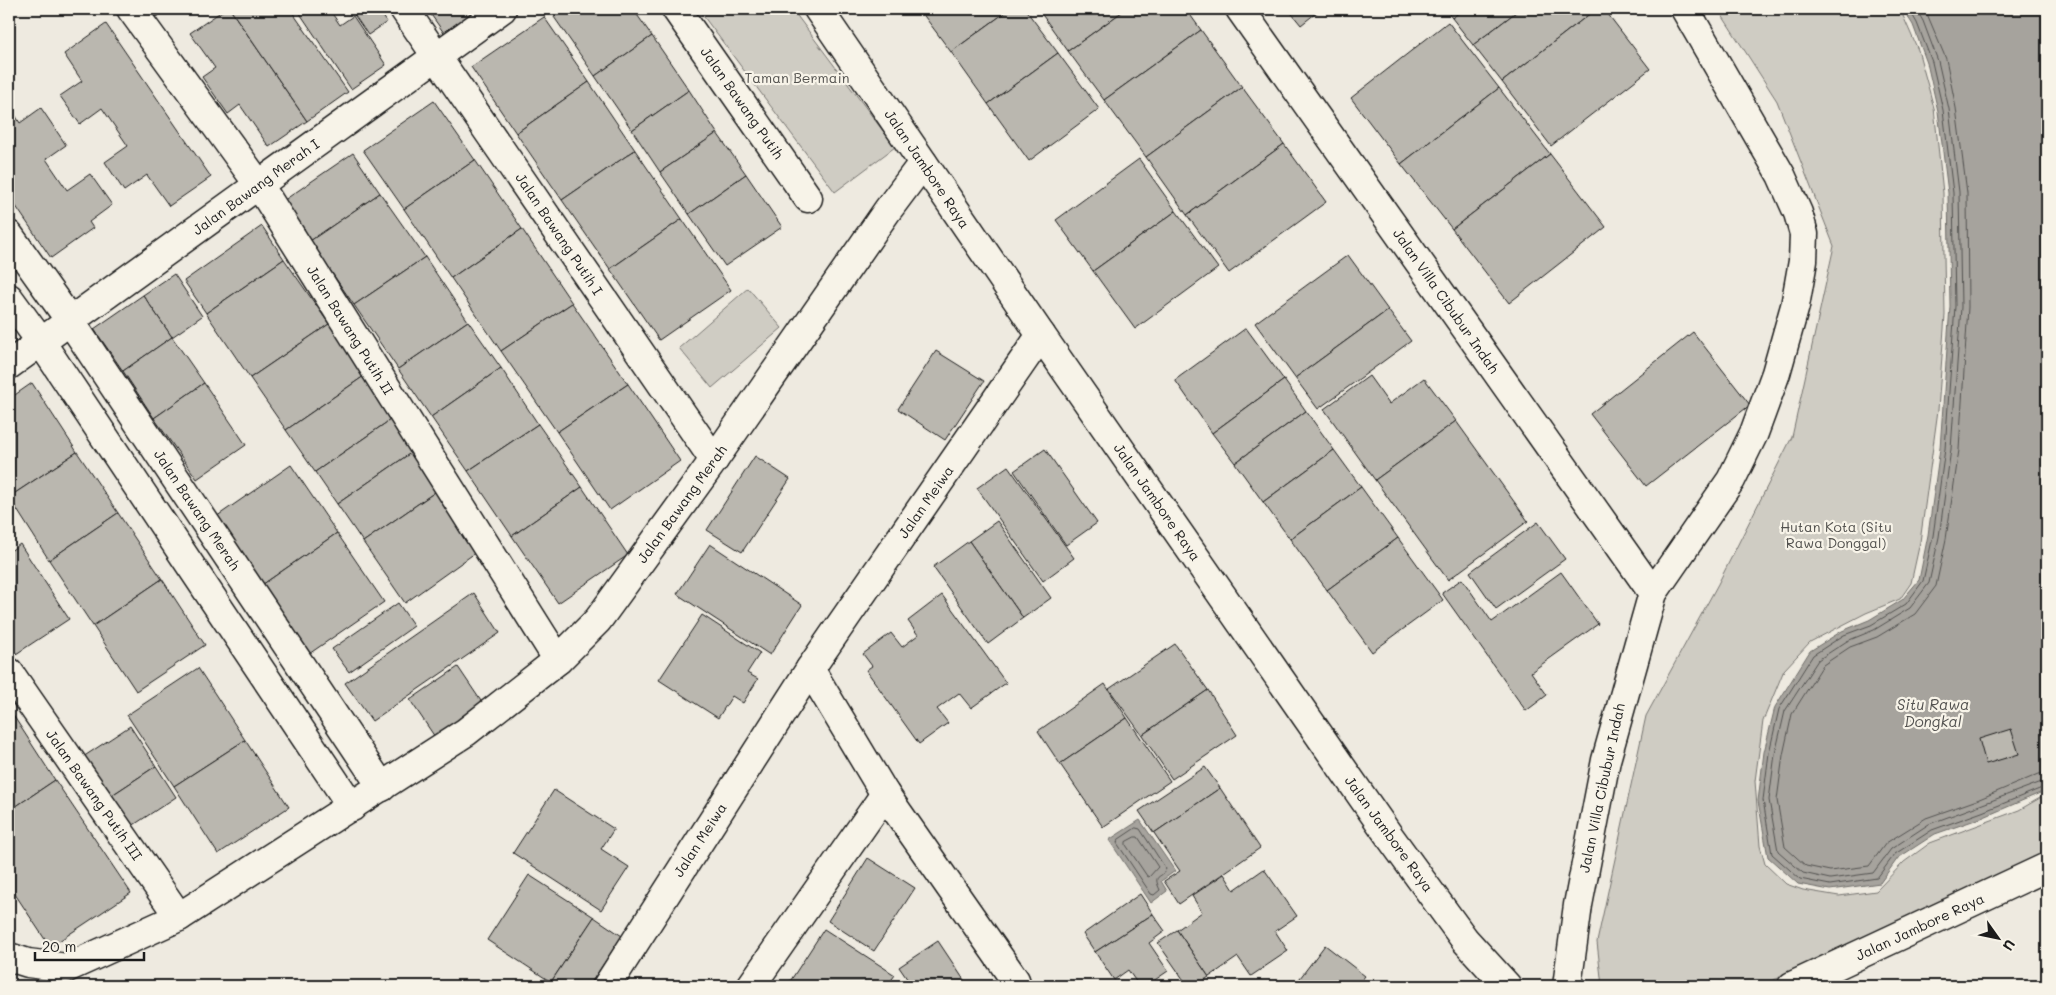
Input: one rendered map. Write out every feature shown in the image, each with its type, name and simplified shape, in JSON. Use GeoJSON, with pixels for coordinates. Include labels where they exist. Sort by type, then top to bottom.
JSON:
{"type":"FeatureCollection","features":[{"type":"Feature","properties":{"kind":"street","name":"Jalan Bawang Putih II"},"geometry":{"type":"LineString","coordinates":[[131,9],[259,185],[558,660]]}},
{"type":"Feature","properties":{"kind":"street","name":"Jalan Bawang Putih I"},"geometry":{"type":"LineString","coordinates":[[404,9],[714,460]]}},
{"type":"Feature","properties":{"kind":"street","name":"Jalan Bawang Merah I"},"geometry":{"type":"LineString","coordinates":[[9,364],[70,322],[502,9]]}},
{"type":"Feature","properties":{"kind":"street","name":"Jalan Bawang Putih"},"geometry":{"type":"LineString","coordinates":[[676,9],[808,198]]}},
{"type":"Feature","properties":{"kind":"street","name":"Jalan Jambore Raya"},"geometry":{"type":"LineString","coordinates":[[818,9],[1041,335],[1390,837],[1465,940],[1507,986]]}},
{"type":"Feature","properties":{"kind":"street","name":"Jalan Villa Cibubur Indah"},"geometry":{"type":"LineString","coordinates":[[1240,9],[1653,593]]}},
{"type":"Feature","properties":{"kind":"street","name":"Jalan Villa Cibubur Indah"},"geometry":{"type":"LineString","coordinates":[[1567,986],[1579,896],[1606,760],[1653,593],[1730,480],[1754,433],[1776,373],[1795,306],[1803,260],[1804,234],[1798,213],[1781,175],[1685,9]]}},
{"type":"Feature","properties":{"kind":"street","name":"Jalan Bawang Merah"},"geometry":{"type":"LineString","coordinates":[[9,957],[28,963],[67,968],[180,917],[466,732],[558,660],[598,620],[714,460],[881,219],[923,163]]}},
{"type":"Feature","properties":{"kind":"street","name":"Jalan Bawang Merah"},"geometry":{"type":"LineString","coordinates":[[9,235],[70,322],[382,787]]}},
{"type":"Feature","properties":{"kind":"street"},"geometry":{"type":"LineString","coordinates":[[9,298],[41,342],[352,806]]}},
{"type":"Feature","properties":{"kind":"street","name":"Jalan Meiwa"},"geometry":{"type":"LineString","coordinates":[[607,986],[810,669],[1041,335]]}},
{"type":"Feature","properties":{"kind":"street"},"geometry":{"type":"LineString","coordinates":[[810,669],[885,794],[1015,980],[1017,986]]}},
{"type":"Feature","properties":{"kind":"street","name":"Jalan Bawang Putih III"},"geometry":{"type":"LineString","coordinates":[[9,672],[180,917]]}},
{"type":"Feature","properties":{"kind":"street"},"geometry":{"type":"LineString","coordinates":[[284,704],[314,685]]}},
{"type":"Feature","properties":{"kind":"street"},"geometry":{"type":"LineString","coordinates":[[751,986],[885,794]]}},
{"type":"Feature","properties":{"kind":"street","name":"Jalan Jambore Raya"},"geometry":{"type":"LineString","coordinates":[[1792,986],[1830,974],[1890,941],[2047,866]]}},
{"type":"Feature","properties":{"kind":"green space","name":"Taman Bermain"},"geometry":{"type":"Polygon","coordinates":[[[698,9],[792,9],[895,147],[835,192],[698,9]]]}},
{"type":"Feature","properties":{"kind":"green space","name":"Hutan Kota (Situ Rawa Donggal)"},"geometry":{"type":"Polygon","coordinates":[[[1718,9],[1900,9],[1918,50],[1934,108],[1943,193],[1945,315],[1938,410],[1920,542],[1911,583],[1900,599],[1866,613],[1810,642],[1784,670],[1763,721],[1755,781],[1760,846],[1765,864],[1786,884],[1803,890],[1839,896],[1876,891],[1904,862],[1930,843],[2019,810],[2047,794],[2047,859],[1925,924],[1757,986],[1602,986],[1597,942],[1646,716],[1718,584],[1792,437],[1834,246],[1777,101],[1718,9]]]}},
{"type":"Feature","properties":{"kind":"green space"},"geometry":{"type":"Polygon","coordinates":[[[748,288],[782,328],[712,388],[679,348],[748,288]]]}},
{"type":"Feature","properties":{"kind":"water","name":"Situ Rawa Dongkal"},"geometry":{"type":"Polygon","coordinates":[[[1903,9],[2047,9],[2047,790],[1984,817],[1935,834],[1898,858],[1880,883],[1830,890],[1798,884],[1768,857],[1758,801],[1764,752],[1775,707],[1810,651],[1842,631],[1869,620],[1902,600],[1919,580],[1928,535],[1940,448],[1950,306],[1948,193],[1938,111],[1927,63],[1913,25],[1903,9]]]}},
{"type":"Feature","properties":{"kind":"water"},"geometry":{"type":"Polygon","coordinates":[[[1140,820],[1175,871],[1161,881],[1167,891],[1151,903],[1109,840],[1140,820]]]}},
{"type":"Feature","properties":{"kind":"building"},"geometry":{"type":"Polygon","coordinates":[[[151,9],[168,9],[156,17],[151,9]]]}},
{"type":"Feature","properties":{"kind":"building"},"geometry":{"type":"Polygon","coordinates":[[[225,9],[230,9],[307,121],[269,147],[240,105],[228,114],[202,77],[215,68],[190,33],[225,9]]]}},
{"type":"Feature","properties":{"kind":"building"},"geometry":{"type":"Polygon","coordinates":[[[230,9],[290,9],[348,92],[307,121],[230,9]]]}},
{"type":"Feature","properties":{"kind":"building"},"geometry":{"type":"Polygon","coordinates":[[[297,9],[329,9],[340,25],[353,16],[386,65],[351,89],[297,9]]]}},
{"type":"Feature","properties":{"kind":"building"},"geometry":{"type":"Polygon","coordinates":[[[358,9],[378,9],[387,22],[368,35],[353,13],[358,9]]]}},
{"type":"Feature","properties":{"kind":"building"},"geometry":{"type":"Polygon","coordinates":[[[427,9],[479,9],[444,33],[427,9]]]}},
{"type":"Feature","properties":{"kind":"building"},"geometry":{"type":"Polygon","coordinates":[[[566,9],[633,9],[652,36],[595,76],[554,17],[566,9]]]}},
{"type":"Feature","properties":{"kind":"building"},"geometry":{"type":"Polygon","coordinates":[[[919,9],[1010,9],[951,52],[919,9]]]}},
{"type":"Feature","properties":{"kind":"building"},"geometry":{"type":"Polygon","coordinates":[[[1010,9],[1025,9],[1058,53],[988,104],[951,52],[1010,9]]]}},
{"type":"Feature","properties":{"kind":"building"},"geometry":{"type":"Polygon","coordinates":[[[1038,9],[1126,9],[1068,51],[1038,9]]]}},
{"type":"Feature","properties":{"kind":"building"},"geometry":{"type":"Polygon","coordinates":[[[1126,9],[1186,9],[1201,30],[1104,100],[1068,51],[1126,9]]]}},
{"type":"Feature","properties":{"kind":"building"},"geometry":{"type":"Polygon","coordinates":[[[1288,9],[1321,9],[1301,25],[1288,9]]]}},
{"type":"Feature","properties":{"kind":"building"},"geometry":{"type":"Polygon","coordinates":[[[1445,9],[1464,9],[1452,18],[1445,9]]]}},
{"type":"Feature","properties":{"kind":"building"},"geometry":{"type":"Polygon","coordinates":[[[1464,9],[1520,9],[1473,45],[1452,18],[1464,9]]]}},
{"type":"Feature","properties":{"kind":"building"},"geometry":{"type":"Polygon","coordinates":[[[1520,9],[1596,9],[1502,82],[1473,45],[1520,9]]]}},
{"type":"Feature","properties":{"kind":"building"},"geometry":{"type":"Polygon","coordinates":[[[1596,9],[1604,9],[1650,69],[1551,146],[1502,82],[1596,9]]]}},
{"type":"Feature","properties":{"kind":"building"},"geometry":{"type":"Polygon","coordinates":[[[544,17],[589,82],[516,133],[471,67],[544,17]]]}},
{"type":"Feature","properties":{"kind":"building"},"geometry":{"type":"Polygon","coordinates":[[[1448,22],[1499,88],[1401,164],[1351,98],[1448,22]]]}},
{"type":"Feature","properties":{"kind":"building"},"geometry":{"type":"Polygon","coordinates":[[[106,24],[211,177],[169,206],[147,175],[124,191],[105,162],[128,146],[102,108],[80,124],[60,96],[82,81],[64,54],[106,24]]]}},
{"type":"Feature","properties":{"kind":"building"},"geometry":{"type":"Polygon","coordinates":[[[1201,30],[1242,87],[1146,157],[1104,100],[1201,30]]]}},
{"type":"Feature","properties":{"kind":"building"},"geometry":{"type":"Polygon","coordinates":[[[652,36],[689,90],[632,130],[595,76],[652,36]]]}},
{"type":"Feature","properties":{"kind":"building"},"geometry":{"type":"Polygon","coordinates":[[[1058,53],[1099,109],[1029,161],[988,104],[1058,53]]]}},
{"type":"Feature","properties":{"kind":"building"},"geometry":{"type":"Polygon","coordinates":[[[589,82],[635,150],[562,200],[516,133],[589,82]]]}},
{"type":"Feature","properties":{"kind":"building"},"geometry":{"type":"Polygon","coordinates":[[[1242,87],[1284,144],[1187,215],[1146,157],[1242,87]]]}},
{"type":"Feature","properties":{"kind":"building"},"geometry":{"type":"Polygon","coordinates":[[[1499,88],[1550,154],[1452,229],[1401,164],[1499,88]]]}},
{"type":"Feature","properties":{"kind":"building"},"geometry":{"type":"Polygon","coordinates":[[[689,90],[717,133],[660,172],[632,130],[689,90]]]}},
{"type":"Feature","properties":{"kind":"building"},"geometry":{"type":"Polygon","coordinates":[[[434,101],[475,160],[404,209],[363,150],[434,101]]]}},
{"type":"Feature","properties":{"kind":"building"},"geometry":{"type":"Polygon","coordinates":[[[9,105],[20,123],[41,108],[66,145],[46,159],[67,190],[90,174],[112,205],[89,222],[93,228],[51,258],[9,196],[9,105]]]}},
{"type":"Feature","properties":{"kind":"building"},"geometry":{"type":"Polygon","coordinates":[[[717,133],[746,174],[689,214],[660,172],[717,133]]]}},
{"type":"Feature","properties":{"kind":"building"},"geometry":{"type":"Polygon","coordinates":[[[1284,144],[1326,202],[1229,273],[1187,215],[1284,144]]]}},
{"type":"Feature","properties":{"kind":"building"},"geometry":{"type":"Polygon","coordinates":[[[635,150],[682,219],[610,269],[562,200],[635,150]]]}},
{"type":"Feature","properties":{"kind":"building"},"geometry":{"type":"Polygon","coordinates":[[[353,153],[380,193],[310,241],[283,201],[353,153]]]}},
{"type":"Feature","properties":{"kind":"building"},"geometry":{"type":"Polygon","coordinates":[[[1550,154],[1606,227],[1509,303],[1452,229],[1550,154]]]}},
{"type":"Feature","properties":{"kind":"building"},"geometry":{"type":"Polygon","coordinates":[[[1139,159],[1176,211],[1093,271],[1056,220],[1139,159]]]}},
{"type":"Feature","properties":{"kind":"building"},"geometry":{"type":"Polygon","coordinates":[[[475,160],[522,229],[451,278],[404,209],[475,160]]]}},
{"type":"Feature","properties":{"kind":"building"},"geometry":{"type":"Polygon","coordinates":[[[746,174],[782,227],[725,266],[689,214],[746,174]]]}},
{"type":"Feature","properties":{"kind":"building"},"geometry":{"type":"Polygon","coordinates":[[[380,193],[425,257],[354,305],[310,241],[380,193]]]}},
{"type":"Feature","properties":{"kind":"building"},"geometry":{"type":"Polygon","coordinates":[[[1176,211],[1218,268],[1135,329],[1093,271],[1176,211]]]}},
{"type":"Feature","properties":{"kind":"building"},"geometry":{"type":"Polygon","coordinates":[[[682,219],[731,290],[659,340],[610,269],[682,219]]]}},
{"type":"Feature","properties":{"kind":"building"},"geometry":{"type":"Polygon","coordinates":[[[262,226],[284,259],[206,313],[184,281],[262,226]]]}},
{"type":"Feature","properties":{"kind":"building"},"geometry":{"type":"Polygon","coordinates":[[[522,229],[572,303],[501,351],[451,278],[522,229]]]}},
{"type":"Feature","properties":{"kind":"building"},"geometry":{"type":"Polygon","coordinates":[[[1348,255],[1388,310],[1295,378],[1255,323],[1348,255]]]}},
{"type":"Feature","properties":{"kind":"building"},"geometry":{"type":"Polygon","coordinates":[[[425,257],[468,321],[398,369],[354,305],[425,257]]]}},
{"type":"Feature","properties":{"kind":"building"},"geometry":{"type":"Polygon","coordinates":[[[284,259],[329,324],[250,378],[206,313],[284,259]]]}},
{"type":"Feature","properties":{"kind":"building"},"geometry":{"type":"Polygon","coordinates":[[[174,274],[202,316],[172,337],[143,295],[174,274]]]}},
{"type":"Feature","properties":{"kind":"building"},"geometry":{"type":"Polygon","coordinates":[[[143,295],[172,337],[123,371],[94,329],[143,295]]]}},
{"type":"Feature","properties":{"kind":"building"},"geometry":{"type":"Polygon","coordinates":[[[572,303],[628,384],[557,432],[501,351],[572,303]]]}},
{"type":"Feature","properties":{"kind":"building"},"geometry":{"type":"Polygon","coordinates":[[[1388,310],[1411,341],[1318,409],[1295,378],[1388,310]]]}},
{"type":"Feature","properties":{"kind":"building"},"geometry":{"type":"Polygon","coordinates":[[[468,321],[501,368],[431,417],[398,369],[468,321]]]}},
{"type":"Feature","properties":{"kind":"building"},"geometry":{"type":"Polygon","coordinates":[[[329,324],[364,376],[286,430],[250,378],[329,324]]]}},
{"type":"Feature","properties":{"kind":"building"},"geometry":{"type":"Polygon","coordinates":[[[1246,328],[1284,380],[1212,433],[1175,380],[1246,328]]]}},
{"type":"Feature","properties":{"kind":"building"},"geometry":{"type":"Polygon","coordinates":[[[1693,332],[1750,405],[1646,486],[1590,414],[1693,332]]]}},
{"type":"Feature","properties":{"kind":"building"},"geometry":{"type":"Polygon","coordinates":[[[172,337],[204,383],[154,418],[123,371],[172,337]]]}},
{"type":"Feature","properties":{"kind":"building"},"geometry":{"type":"Polygon","coordinates":[[[936,351],[984,381],[945,440],[898,409],[936,351]]]}},
{"type":"Feature","properties":{"kind":"building"},"geometry":{"type":"Polygon","coordinates":[[[501,368],[538,424],[468,471],[431,417],[501,368]]]}},
{"type":"Feature","properties":{"kind":"building"},"geometry":{"type":"Polygon","coordinates":[[[364,376],[393,418],[315,472],[286,430],[364,376]]]}},
{"type":"Feature","properties":{"kind":"building"},"geometry":{"type":"Polygon","coordinates":[[[1369,376],[1389,404],[1424,378],[1456,421],[1375,480],[1324,409],[1369,376]]]}},
{"type":"Feature","properties":{"kind":"building"},"geometry":{"type":"Polygon","coordinates":[[[1284,380],[1306,411],[1235,463],[1212,433],[1284,380]]]}},
{"type":"Feature","properties":{"kind":"building"},"geometry":{"type":"Polygon","coordinates":[[[32,383],[77,452],[9,497],[9,399],[32,383]]]}},
{"type":"Feature","properties":{"kind":"building"},"geometry":{"type":"Polygon","coordinates":[[[204,383],[246,445],[197,479],[154,418],[204,383]]]}},
{"type":"Feature","properties":{"kind":"building"},"geometry":{"type":"Polygon","coordinates":[[[628,384],[680,461],[610,510],[557,432],[628,384]]]}},
{"type":"Feature","properties":{"kind":"building"},"geometry":{"type":"Polygon","coordinates":[[[1306,411],[1334,450],[1263,502],[1235,463],[1306,411]]]}},
{"type":"Feature","properties":{"kind":"building"},"geometry":{"type":"Polygon","coordinates":[[[393,418],[415,450],[337,504],[315,472],[393,418]]]}},
{"type":"Feature","properties":{"kind":"building"},"geometry":{"type":"Polygon","coordinates":[[[1456,421],[1528,521],[1448,580],[1375,480],[1456,421]]]}},
{"type":"Feature","properties":{"kind":"building"},"geometry":{"type":"Polygon","coordinates":[[[538,424],[582,487],[512,536],[468,471],[538,424]]]}},
{"type":"Feature","properties":{"kind":"building"},"geometry":{"type":"Polygon","coordinates":[[[1045,449],[1097,523],[1066,545],[1014,471],[1045,449]]]}},
{"type":"Feature","properties":{"kind":"building"},"geometry":{"type":"Polygon","coordinates":[[[415,450],[441,488],[363,542],[337,504],[415,450]]]}},
{"type":"Feature","properties":{"kind":"building"},"geometry":{"type":"Polygon","coordinates":[[[1334,450],[1361,487],[1290,539],[1263,502],[1334,450]]]}},
{"type":"Feature","properties":{"kind":"building"},"geometry":{"type":"Polygon","coordinates":[[[77,452],[118,513],[49,560],[9,497],[77,452]]]}},
{"type":"Feature","properties":{"kind":"building"},"geometry":{"type":"Polygon","coordinates":[[[755,456],[790,479],[742,552],[707,530],[755,456]]]}},
{"type":"Feature","properties":{"kind":"building"},"geometry":{"type":"Polygon","coordinates":[[[291,465],[337,533],[259,587],[213,519],[291,465]]]}},
{"type":"Feature","properties":{"kind":"building"},"geometry":{"type":"Polygon","coordinates":[[[1008,466],[1074,558],[1043,581],[977,488],[1008,466]]]}},
{"type":"Feature","properties":{"kind":"building"},"geometry":{"type":"Polygon","coordinates":[[[582,487],[628,555],[558,603],[512,536],[582,487]]]}},
{"type":"Feature","properties":{"kind":"building"},"geometry":{"type":"Polygon","coordinates":[[[1361,487],[1398,538],[1327,590],[1290,539],[1361,487]]]}},
{"type":"Feature","properties":{"kind":"building"},"geometry":{"type":"Polygon","coordinates":[[[441,488],[482,548],[405,603],[363,542],[441,488]]]}},
{"type":"Feature","properties":{"kind":"building"},"geometry":{"type":"Polygon","coordinates":[[[118,513],[162,579],[93,626],[49,560],[118,513]]]}},
{"type":"Feature","properties":{"kind":"building"},"geometry":{"type":"Polygon","coordinates":[[[997,521],[1051,598],[1023,618],[969,541],[997,521]]]}},
{"type":"Feature","properties":{"kind":"building"},"geometry":{"type":"Polygon","coordinates":[[[1538,522],[1565,559],[1496,609],[1470,572],[1538,522]]]}},
{"type":"Feature","properties":{"kind":"building"},"geometry":{"type":"Polygon","coordinates":[[[337,533],[384,602],[306,656],[259,587],[337,533]]]}},
{"type":"Feature","properties":{"kind":"building"},"geometry":{"type":"Polygon","coordinates":[[[1398,538],[1443,600],[1372,652],[1327,590],[1398,538]]]}},
{"type":"Feature","properties":{"kind":"building"},"geometry":{"type":"Polygon","coordinates":[[[969,541],[1023,618],[988,644],[933,567],[969,541]]]}},
{"type":"Feature","properties":{"kind":"building"},"geometry":{"type":"Polygon","coordinates":[[[20,544],[69,619],[13,656],[9,650],[9,552],[20,544]]]}},
{"type":"Feature","properties":{"kind":"building"},"geometry":{"type":"Polygon","coordinates":[[[710,544],[802,605],[770,655],[677,594],[710,544]]]}},
{"type":"Feature","properties":{"kind":"building"},"geometry":{"type":"Polygon","coordinates":[[[1561,572],[1598,624],[1531,672],[1547,695],[1526,711],[1442,593],[1462,579],[1492,622],[1561,572]]]}},
{"type":"Feature","properties":{"kind":"building"},"geometry":{"type":"Polygon","coordinates":[[[162,579],[205,645],[136,691],[93,626],[162,579]]]}},
{"type":"Feature","properties":{"kind":"building"},"geometry":{"type":"Polygon","coordinates":[[[474,593],[500,633],[372,721],[345,683],[474,593]]]}},
{"type":"Feature","properties":{"kind":"building"},"geometry":{"type":"Polygon","coordinates":[[[942,595],[1006,683],[971,708],[959,693],[937,709],[948,723],[919,744],[866,670],[872,666],[863,654],[891,633],[902,647],[918,635],[908,621],[942,595]]]}},
{"type":"Feature","properties":{"kind":"building"},"geometry":{"type":"Polygon","coordinates":[[[398,603],[414,626],[349,672],[332,649],[398,603]]]}},
{"type":"Feature","properties":{"kind":"building"},"geometry":{"type":"Polygon","coordinates":[[[702,615],[760,653],[747,673],[758,679],[743,703],[732,696],[718,718],[659,680],[702,615]]]}},
{"type":"Feature","properties":{"kind":"building"},"geometry":{"type":"Polygon","coordinates":[[[1175,644],[1208,690],[1142,735],[1109,689],[1175,644]]]}},
{"type":"Feature","properties":{"kind":"building"},"geometry":{"type":"Polygon","coordinates":[[[458,667],[485,707],[437,740],[410,700],[458,667]]]}},
{"type":"Feature","properties":{"kind":"building"},"geometry":{"type":"Polygon","coordinates":[[[198,668],[245,740],[174,786],[127,715],[198,668]]]}},
{"type":"Feature","properties":{"kind":"building"},"geometry":{"type":"Polygon","coordinates":[[[1105,684],[1127,718],[1060,764],[1038,731],[1105,684]]]}},
{"type":"Feature","properties":{"kind":"building"},"geometry":{"type":"Polygon","coordinates":[[[1208,690],[1237,735],[1172,779],[1142,735],[1208,690]]]}},
{"type":"Feature","properties":{"kind":"building"},"geometry":{"type":"Polygon","coordinates":[[[9,709],[55,780],[9,811],[9,709]]]}},
{"type":"Feature","properties":{"kind":"building"},"geometry":{"type":"Polygon","coordinates":[[[1127,718],[1170,781],[1103,827],[1060,764],[1127,718]]]}},
{"type":"Feature","properties":{"kind":"building"},"geometry":{"type":"Polygon","coordinates":[[[130,726],[156,766],[109,797],[83,757],[130,726]]]}},
{"type":"Feature","properties":{"kind":"building"},"geometry":{"type":"Polygon","coordinates":[[[2011,729],[2019,754],[1986,764],[1979,739],[2011,729]]]}},
{"type":"Feature","properties":{"kind":"building"},"geometry":{"type":"Polygon","coordinates":[[[245,740],[289,807],[218,854],[174,786],[245,740]]]}},
{"type":"Feature","properties":{"kind":"building"},"geometry":{"type":"Polygon","coordinates":[[[156,766],[176,797],[129,828],[109,797],[156,766]]]}},
{"type":"Feature","properties":{"kind":"building"},"geometry":{"type":"Polygon","coordinates":[[[1205,767],[1220,788],[1154,833],[1139,811],[1205,767]]]}},
{"type":"Feature","properties":{"kind":"building"},"geometry":{"type":"Polygon","coordinates":[[[55,780],[131,893],[50,947],[9,885],[9,811],[55,780]]]}},
{"type":"Feature","properties":{"kind":"building"},"geometry":{"type":"Polygon","coordinates":[[[1220,788],[1260,848],[1179,904],[1164,881],[1180,871],[1154,833],[1220,788]]]}},
{"type":"Feature","properties":{"kind":"building"},"geometry":{"type":"Polygon","coordinates":[[[554,790],[614,829],[601,849],[629,867],[601,910],[513,853],[554,790]]]}},
{"type":"Feature","properties":{"kind":"building"},"geometry":{"type":"Polygon","coordinates":[[[868,858],[915,888],[874,951],[828,921],[868,858]]]}},
{"type":"Feature","properties":{"kind":"building"},"geometry":{"type":"Polygon","coordinates":[[[1264,869],[1297,916],[1275,931],[1288,951],[1251,976],[1238,957],[1209,977],[1177,930],[1202,912],[1192,896],[1224,874],[1234,890],[1264,869]]]}},
{"type":"Feature","properties":{"kind":"building"},"geometry":{"type":"Polygon","coordinates":[[[529,875],[594,917],[551,982],[487,940],[529,875]]]}},
{"type":"Feature","properties":{"kind":"building"},"geometry":{"type":"Polygon","coordinates":[[[1140,894],[1153,914],[1095,952],[1083,934],[1140,894]]]}},
{"type":"Feature","properties":{"kind":"building"},"geometry":{"type":"Polygon","coordinates":[[[1153,914],[1165,931],[1149,943],[1168,971],[1146,986],[1139,986],[1128,970],[1114,980],[1095,952],[1153,914]]]}},
{"type":"Feature","properties":{"kind":"building"},"geometry":{"type":"Polygon","coordinates":[[[594,917],[622,936],[589,986],[558,986],[551,982],[594,917]]]}},
{"type":"Feature","properties":{"kind":"building"},"geometry":{"type":"Polygon","coordinates":[[[824,929],[895,975],[887,986],[787,986],[824,929]]]}},
{"type":"Feature","properties":{"kind":"building"},"geometry":{"type":"Polygon","coordinates":[[[1177,930],[1209,977],[1195,986],[1188,986],[1158,943],[1177,930]]]}},
{"type":"Feature","properties":{"kind":"building"},"geometry":{"type":"Polygon","coordinates":[[[938,941],[968,986],[912,986],[899,967],[938,941]]]}},
{"type":"Feature","properties":{"kind":"building"},"geometry":{"type":"Polygon","coordinates":[[[1325,945],[1365,976],[1357,986],[1303,986],[1297,982],[1325,945]]]}}]}
